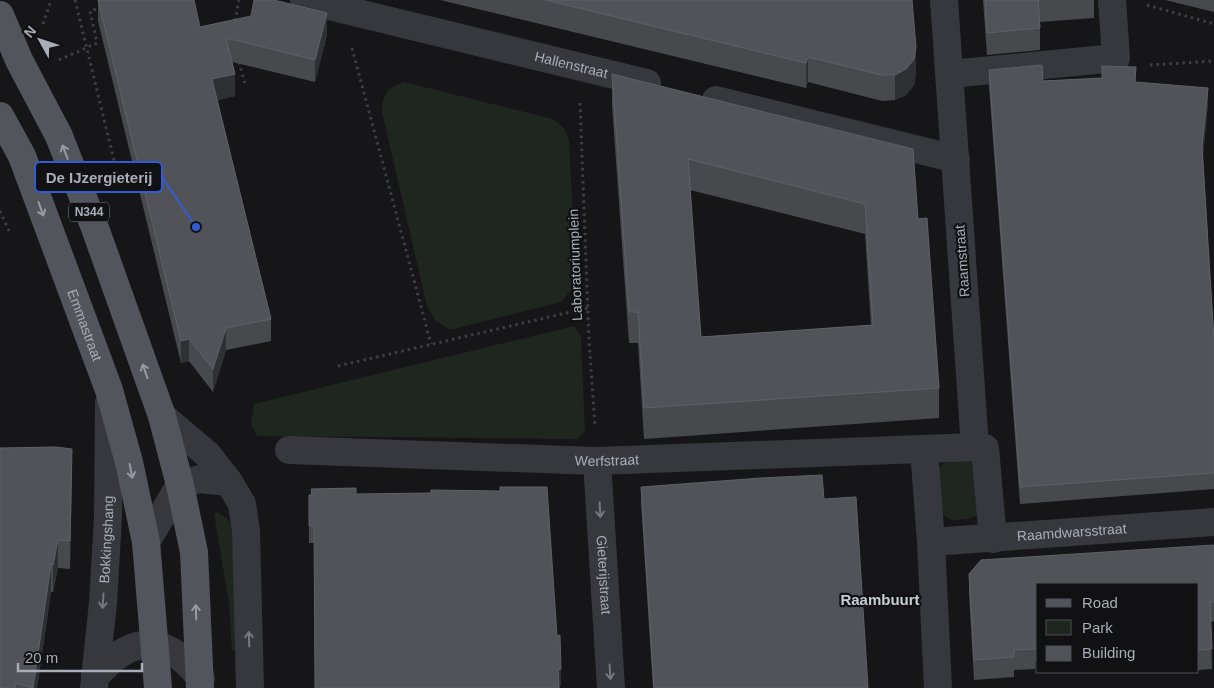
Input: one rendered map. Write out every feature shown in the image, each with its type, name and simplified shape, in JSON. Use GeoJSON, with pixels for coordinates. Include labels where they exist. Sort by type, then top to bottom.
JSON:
{"type":"FeatureCollection","features":[{"type":"Feature","properties":{"kind":"main road"},"geometry":{"type":"LineString","coordinates":[[0,6],[4,0]]}},
{"type":"Feature","properties":{"kind":"main road","name":"N344"},"geometry":{"type":"LineString","coordinates":[[0,15],[26,76],[59,136],[95,228],[162,416],[180,485],[194,552],[201,683]]}},
{"type":"Feature","properties":{"kind":"main road","name":"Emmastraat"},"geometry":{"type":"LineString","coordinates":[[0,116],[22,156],[109,390],[129,462],[146,542],[156,644],[158,688]]}},
{"type":"Feature","properties":{"kind":"street","name":"Hallenstraat"},"geometry":{"type":"LineString","coordinates":[[304,0],[956,159]]}},
{"type":"Feature","properties":{"kind":"street","name":"Raamstraat"},"geometry":{"type":"LineString","coordinates":[[944,0],[975,447]]}},
{"type":"Feature","properties":{"kind":"street"},"geometry":{"type":"LineString","coordinates":[[950,74],[1116,58],[1112,0]]}},
{"type":"Feature","properties":{"kind":"street","name":"Bokkingshang"},"geometry":{"type":"LineString","coordinates":[[94,682],[103,603],[108,517],[109,390]]}},
{"type":"Feature","properties":{"kind":"street"},"geometry":{"type":"LineString","coordinates":[[162,416],[208,455],[229,482],[242,504],[246,531],[250,688]]}},
{"type":"Feature","properties":{"kind":"street"},"geometry":{"type":"LineString","coordinates":[[938,688],[931,542],[924,450],[985,448],[993,538]]}},
{"type":"Feature","properties":{"kind":"street","name":"Werfstraat"},"geometry":{"type":"LineString","coordinates":[[289,450],[598,462],[924,450]]}},
{"type":"Feature","properties":{"kind":"street","name":"Gieterijstraat"},"geometry":{"type":"LineString","coordinates":[[598,462],[611,688]]}},
{"type":"Feature","properties":{"kind":"street"},"geometry":{"type":"LineString","coordinates":[[146,542],[180,485],[199,478],[229,482]]}},
{"type":"Feature","properties":{"kind":"street","name":"Raamdwarsstraat"},"geometry":{"type":"LineString","coordinates":[[931,542],[1214,522]]}},
{"type":"Feature","properties":{"kind":"street"},"geometry":{"type":"LineString","coordinates":[[94,682],[124,651],[156,644],[181,656],[201,683]]}},
{"type":"Feature","properties":{"kind":"path"},"geometry":{"type":"LineString","coordinates":[[26,76],[97,44],[90,11],[102,8],[100,0]]}},
{"type":"Feature","properties":{"kind":"path"},"geometry":{"type":"LineString","coordinates":[[234,28],[239,0]]}},
{"type":"Feature","properties":{"kind":"path"},"geometry":{"type":"LineString","coordinates":[[1140,3],[1214,24]]}},
{"type":"Feature","properties":{"kind":"path"},"geometry":{"type":"LineString","coordinates":[[342,10],[431,344]]}},
{"type":"Feature","properties":{"kind":"path"},"geometry":{"type":"LineString","coordinates":[[237,56],[245,84]]}},
{"type":"Feature","properties":{"kind":"path"},"geometry":{"type":"LineString","coordinates":[[1116,58],[1120,67],[1214,61]]}},
{"type":"Feature","properties":{"kind":"path","name":"Laboratoriumplein"},"geometry":{"type":"LineString","coordinates":[[579,67],[588,308],[598,462]]}},
{"type":"Feature","properties":{"kind":"path"},"geometry":{"type":"LineString","coordinates":[[338,366],[588,308]]}},
{"type":"Feature","properties":{"kind":"green space"},"geometry":{"type":"Polygon","coordinates":[[[404,82],[553,119],[564,128],[569,140],[576,276],[571,290],[561,302],[450,330],[435,320],[427,306],[382,112],[383,100],[389,90],[404,82]]]}},
{"type":"Feature","properties":{"kind":"green space"},"geometry":{"type":"Polygon","coordinates":[[[574,326],[581,337],[585,432],[577,439],[257,436],[251,424],[254,404],[574,326]]]}},
{"type":"Feature","properties":{"kind":"green space"},"geometry":{"type":"Polygon","coordinates":[[[953,459],[975,461],[978,515],[971,518],[950,519],[940,510],[937,495],[937,471],[946,461],[953,459]]]}},
{"type":"Feature","properties":{"kind":"green space"},"geometry":{"type":"Polygon","coordinates":[[[217,512],[227,518],[232,526],[237,651],[232,650],[229,603],[214,514],[217,512]]]}},
{"type":"Feature","properties":{"kind":"building"},"geometry":{"type":"Polygon","coordinates":[[[98,0],[194,0],[200,27],[251,16],[254,0],[274,0],[327,13],[315,60],[226,38],[235,74],[212,79],[271,319],[226,328],[213,369],[189,339],[181,341],[98,0]]]}},
{"type":"Feature","properties":{"kind":"building"},"geometry":{"type":"Polygon","coordinates":[[[545,0],[912,0],[916,47],[914,59],[906,69],[895,75],[882,75],[808,57],[806,63],[545,0]]]}},
{"type":"Feature","properties":{"kind":"building"},"geometry":{"type":"Polygon","coordinates":[[[985,0],[1038,0],[1040,28],[987,33],[985,0]]]}},
{"type":"Feature","properties":{"kind":"building"},"geometry":{"type":"Polygon","coordinates":[[[1042,65],[1043,81],[1102,78],[1102,66],[1136,67],[1135,82],[1208,88],[1202,146],[1214,340],[1214,473],[1020,487],[989,70],[1042,65]]]}},
{"type":"Feature","properties":{"kind":"building"},"geometry":{"type":"Polygon","coordinates":[[[612,74],[913,149],[918,219],[927,218],[939,388],[644,408],[638,312],[629,312],[612,74]],[[688,159],[701,337],[873,325],[865,204],[688,159]]]}},
{"type":"Feature","properties":{"kind":"building"},"geometry":{"type":"Polygon","coordinates":[[[56,447],[72,449],[70,541],[58,540],[53,565],[51,564],[33,688],[16,683],[15,688],[0,688],[0,448],[56,447]]]}},
{"type":"Feature","properties":{"kind":"building"},"geometry":{"type":"Polygon","coordinates":[[[822,475],[824,499],[856,497],[868,688],[654,688],[641,487],[822,475]]]}},
{"type":"Feature","properties":{"kind":"building"},"geometry":{"type":"Polygon","coordinates":[[[500,487],[547,487],[557,636],[560,635],[561,669],[558,670],[559,688],[315,688],[314,526],[309,526],[309,495],[312,495],[311,489],[356,488],[356,494],[431,493],[431,490],[500,491],[500,487]]]}},
{"type":"Feature","properties":{"kind":"building"},"geometry":{"type":"Polygon","coordinates":[[[1213,545],[1214,602],[1210,602],[1212,649],[1199,650],[1199,583],[1036,583],[1035,649],[1014,650],[1014,657],[974,660],[969,574],[981,560],[1213,545]]]}},
{"type":"Feature","properties":{"kind":"place","name":"De IJzergieterij"},"geometry":{"type":"Point","coordinates":[196,227]}},
{"type":"Feature","properties":{"kind":"district","name":"Raambuurt"},"geometry":{"type":"Point","coordinates":[880,600]}}]}
